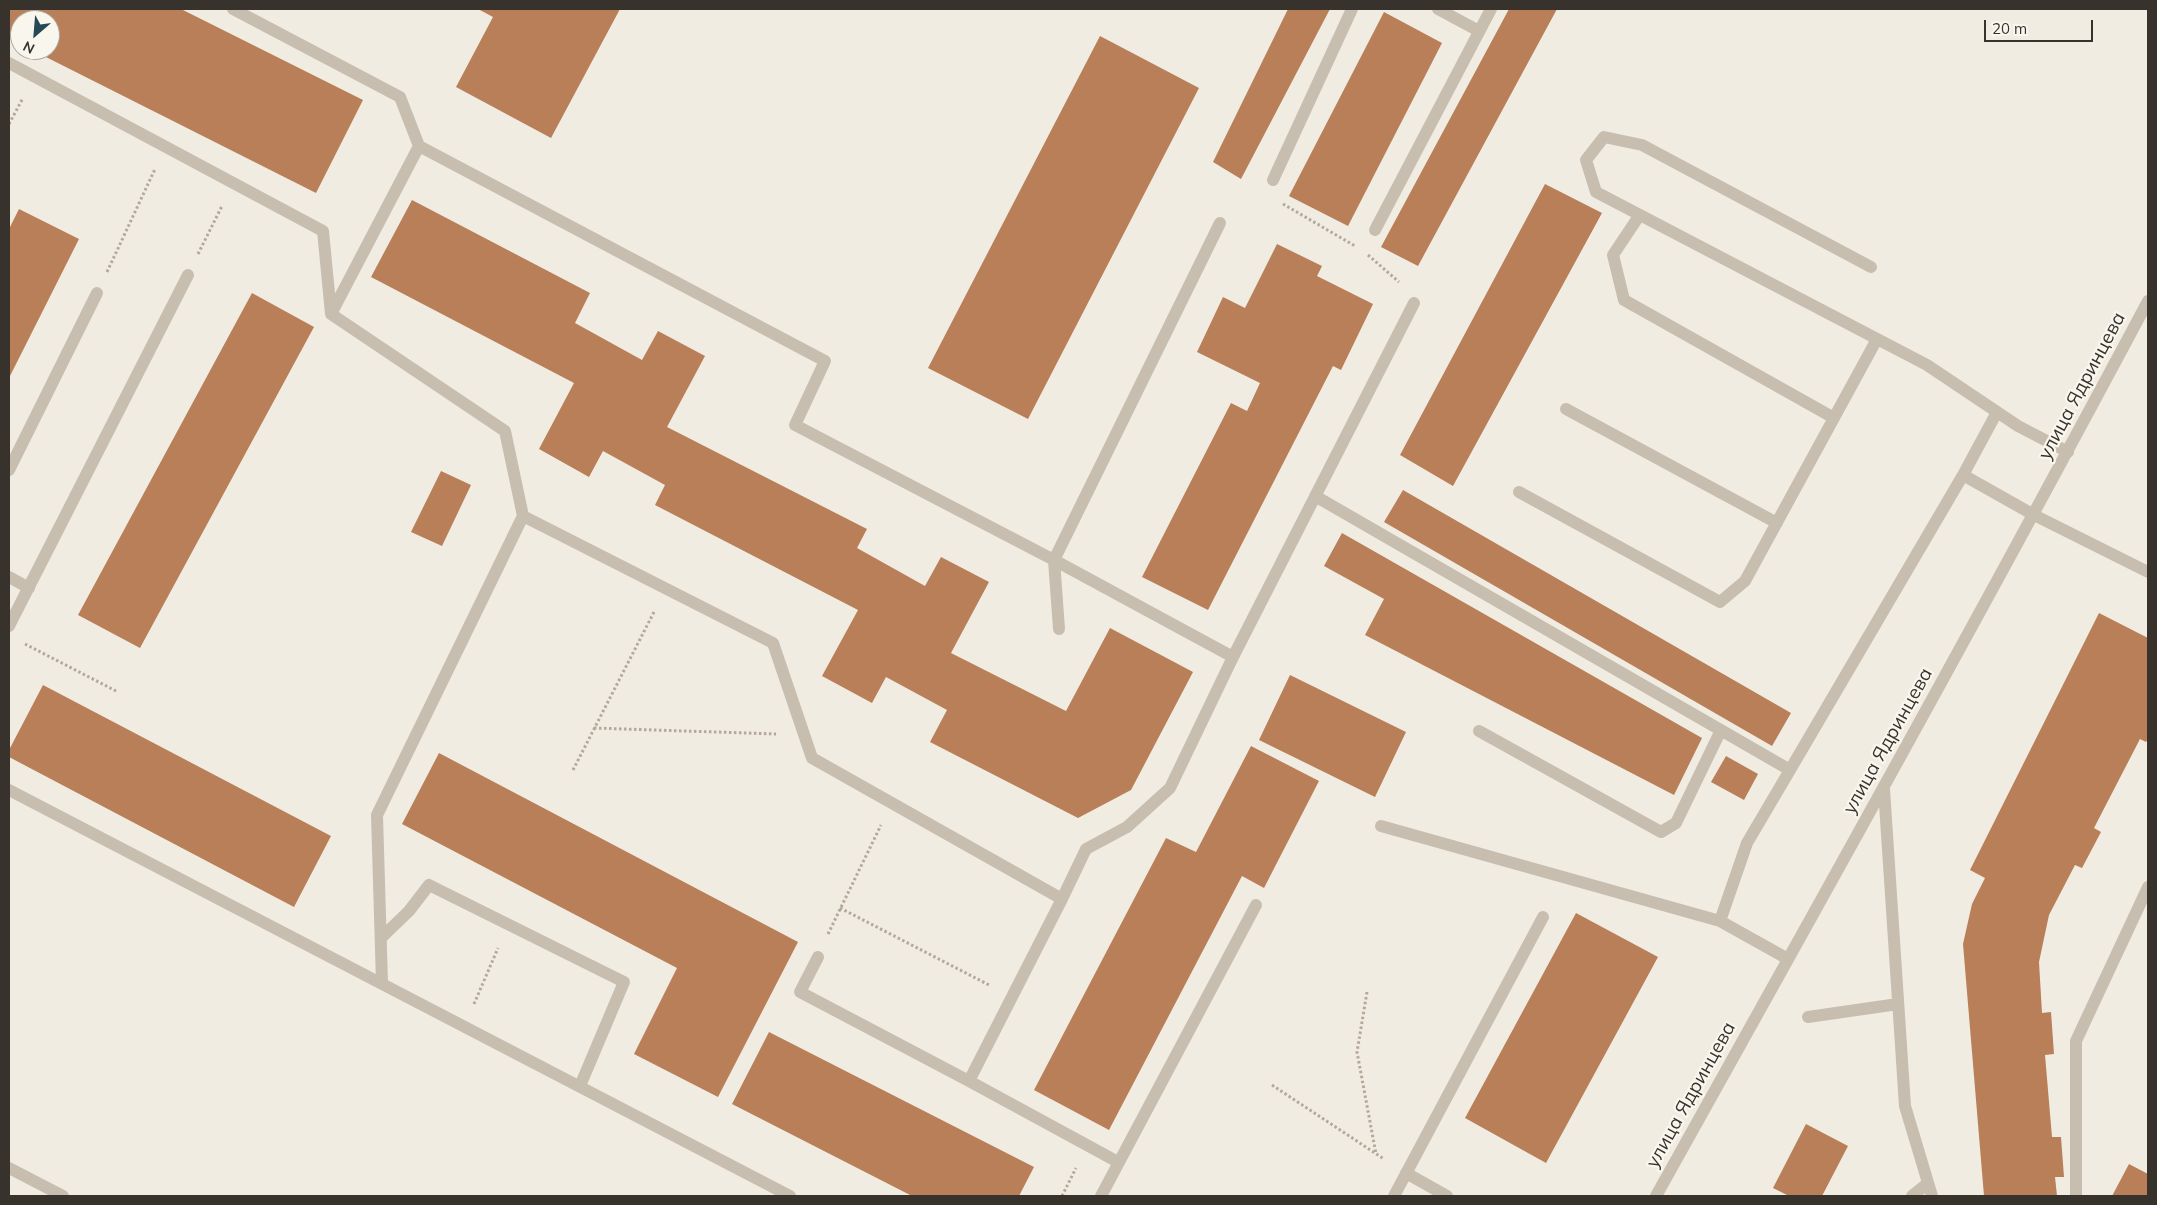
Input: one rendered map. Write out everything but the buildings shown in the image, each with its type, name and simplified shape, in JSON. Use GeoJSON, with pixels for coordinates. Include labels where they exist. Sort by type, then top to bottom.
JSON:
{"type":"FeatureCollection","features":[{"type":"Feature","properties":{"kind":"street"},"geometry":{"type":"LineString","coordinates":[[233,9],[400,97],[419,146],[825,361],[795,425],[1054,560],[1233,657]]}},
{"type":"Feature","properties":{"kind":"street"},"geometry":{"type":"LineString","coordinates":[[1273,180],[1352,9]]}},
{"type":"Feature","properties":{"kind":"street"},"geometry":{"type":"LineString","coordinates":[[1438,9],[1479,31]]}},
{"type":"Feature","properties":{"kind":"street"},"geometry":{"type":"LineString","coordinates":[[1375,230],[1491,9]]}},
{"type":"Feature","properties":{"kind":"street"},"geometry":{"type":"LineString","coordinates":[[9,63],[323,231],[331,314]]}},
{"type":"Feature","properties":{"kind":"street"},"geometry":{"type":"LineString","coordinates":[[1871,267],[1642,145],[1604,136],[1586,160],[1596,192],[1927,365],[2018,426],[2068,452]]}},
{"type":"Feature","properties":{"kind":"street"},"geometry":{"type":"LineString","coordinates":[[331,314],[419,146]]}},
{"type":"Feature","properties":{"kind":"street"},"geometry":{"type":"LineString","coordinates":[[1639,216],[1613,256],[1624,300],[1834,418]]}},
{"type":"Feature","properties":{"kind":"street"},"geometry":{"type":"LineString","coordinates":[[1059,629],[1054,560],[1220,223]]}},
{"type":"Feature","properties":{"kind":"street"},"geometry":{"type":"LineString","coordinates":[[9,626],[188,275]]}},
{"type":"Feature","properties":{"kind":"street"},"geometry":{"type":"LineString","coordinates":[[9,470],[97,293]]}},
{"type":"Feature","properties":{"kind":"street","name":"улица Ядринцева"},"geometry":{"type":"LineString","coordinates":[[1656,1196],[1884,789],[2034,515],[2148,301]]}},
{"type":"Feature","properties":{"kind":"street"},"geometry":{"type":"LineString","coordinates":[[969,1080],[1086,849],[1127,827],[1170,788],[1233,657],[1414,303]]}},
{"type":"Feature","properties":{"kind":"street"},"geometry":{"type":"LineString","coordinates":[[331,314],[506,431],[523,516],[376,815],[382,983]]}},
{"type":"Feature","properties":{"kind":"street"},"geometry":{"type":"LineString","coordinates":[[1519,492],[1720,602],[1745,581],[1877,339]]}},
{"type":"Feature","properties":{"kind":"street"},"geometry":{"type":"LineString","coordinates":[[1566,409],[1777,523]]}},
{"type":"Feature","properties":{"kind":"street"},"geometry":{"type":"LineString","coordinates":[[1720,921],[1747,843],[1998,412]]}},
{"type":"Feature","properties":{"kind":"street"},"geometry":{"type":"LineString","coordinates":[[1963,475],[2034,515],[2148,572]]}},
{"type":"Feature","properties":{"kind":"street"},"geometry":{"type":"LineString","coordinates":[[1315,496],[1790,770]]}},
{"type":"Feature","properties":{"kind":"street"},"geometry":{"type":"LineString","coordinates":[[523,516],[773,643],[812,758],[1062,899]]}},
{"type":"Feature","properties":{"kind":"street"},"geometry":{"type":"LineString","coordinates":[[9,577],[28,588]]}},
{"type":"Feature","properties":{"kind":"street"},"geometry":{"type":"LineString","coordinates":[[1479,731],[1661,832],[1676,823],[1721,730]]}},
{"type":"Feature","properties":{"kind":"street"},"geometry":{"type":"LineString","coordinates":[[1884,789],[1905,1106],[1929,1190],[1912,1196]]}},
{"type":"Feature","properties":{"kind":"street"},"geometry":{"type":"LineString","coordinates":[[9,790],[790,1196]]}},
{"type":"Feature","properties":{"kind":"street"},"geometry":{"type":"LineString","coordinates":[[1381,826],[1720,921],[1788,959]]}},
{"type":"Feature","properties":{"kind":"street"},"geometry":{"type":"LineString","coordinates":[[380,938],[409,911],[429,885],[624,982],[580,1086]]}},
{"type":"Feature","properties":{"kind":"street"},"geometry":{"type":"LineString","coordinates":[[2076,1196],[2076,1041],[2148,887]]}},
{"type":"Feature","properties":{"kind":"street"},"geometry":{"type":"LineString","coordinates":[[1101,1196],[1256,905]]}},
{"type":"Feature","properties":{"kind":"street"},"geometry":{"type":"LineString","coordinates":[[1394,1196],[1543,917]]}},
{"type":"Feature","properties":{"kind":"street"},"geometry":{"type":"LineString","coordinates":[[818,957],[800,992],[969,1080],[1118,1162]]}},
{"type":"Feature","properties":{"kind":"street"},"geometry":{"type":"LineString","coordinates":[[1808,1017],[1898,1004]]}},
{"type":"Feature","properties":{"kind":"street"},"geometry":{"type":"LineString","coordinates":[[9,1168],[63,1196]]}},
{"type":"Feature","properties":{"kind":"street"},"geometry":{"type":"LineString","coordinates":[[1406,1173],[1447,1196]]}},
{"type":"Feature","properties":{"kind":"path"},"geometry":{"type":"LineString","coordinates":[[97,293],[165,147]]}},
{"type":"Feature","properties":{"kind":"path"},"geometry":{"type":"LineString","coordinates":[[1273,180],[1271,197],[1362,250],[1404,287],[1414,303]]}},
{"type":"Feature","properties":{"kind":"path"},"geometry":{"type":"LineString","coordinates":[[188,275],[233,183]]}},
{"type":"Feature","properties":{"kind":"path"},"geometry":{"type":"LineString","coordinates":[[573,770],[666,588]]}},
{"type":"Feature","properties":{"kind":"path"},"geometry":{"type":"LineString","coordinates":[[17,640],[118,692]]}},
{"type":"Feature","properties":{"kind":"path"},"geometry":{"type":"LineString","coordinates":[[594,728],[804,734]]}},
{"type":"Feature","properties":{"kind":"path"},"geometry":{"type":"LineString","coordinates":[[892,804],[840,908],[1012,997]]}},
{"type":"Feature","properties":{"kind":"path"},"geometry":{"type":"LineString","coordinates":[[465,1026],[508,925]]}},
{"type":"Feature","properties":{"kind":"path"},"geometry":{"type":"LineString","coordinates":[[1367,992],[1357,1052],[1376,1154]]}},
{"type":"Feature","properties":{"kind":"path"},"geometry":{"type":"LineString","coordinates":[[1272,1085],[1406,1173]]}},
{"type":"Feature","properties":{"kind":"path"},"geometry":{"type":"LineString","coordinates":[[1062,1196],[1087,1145]]}}]}
